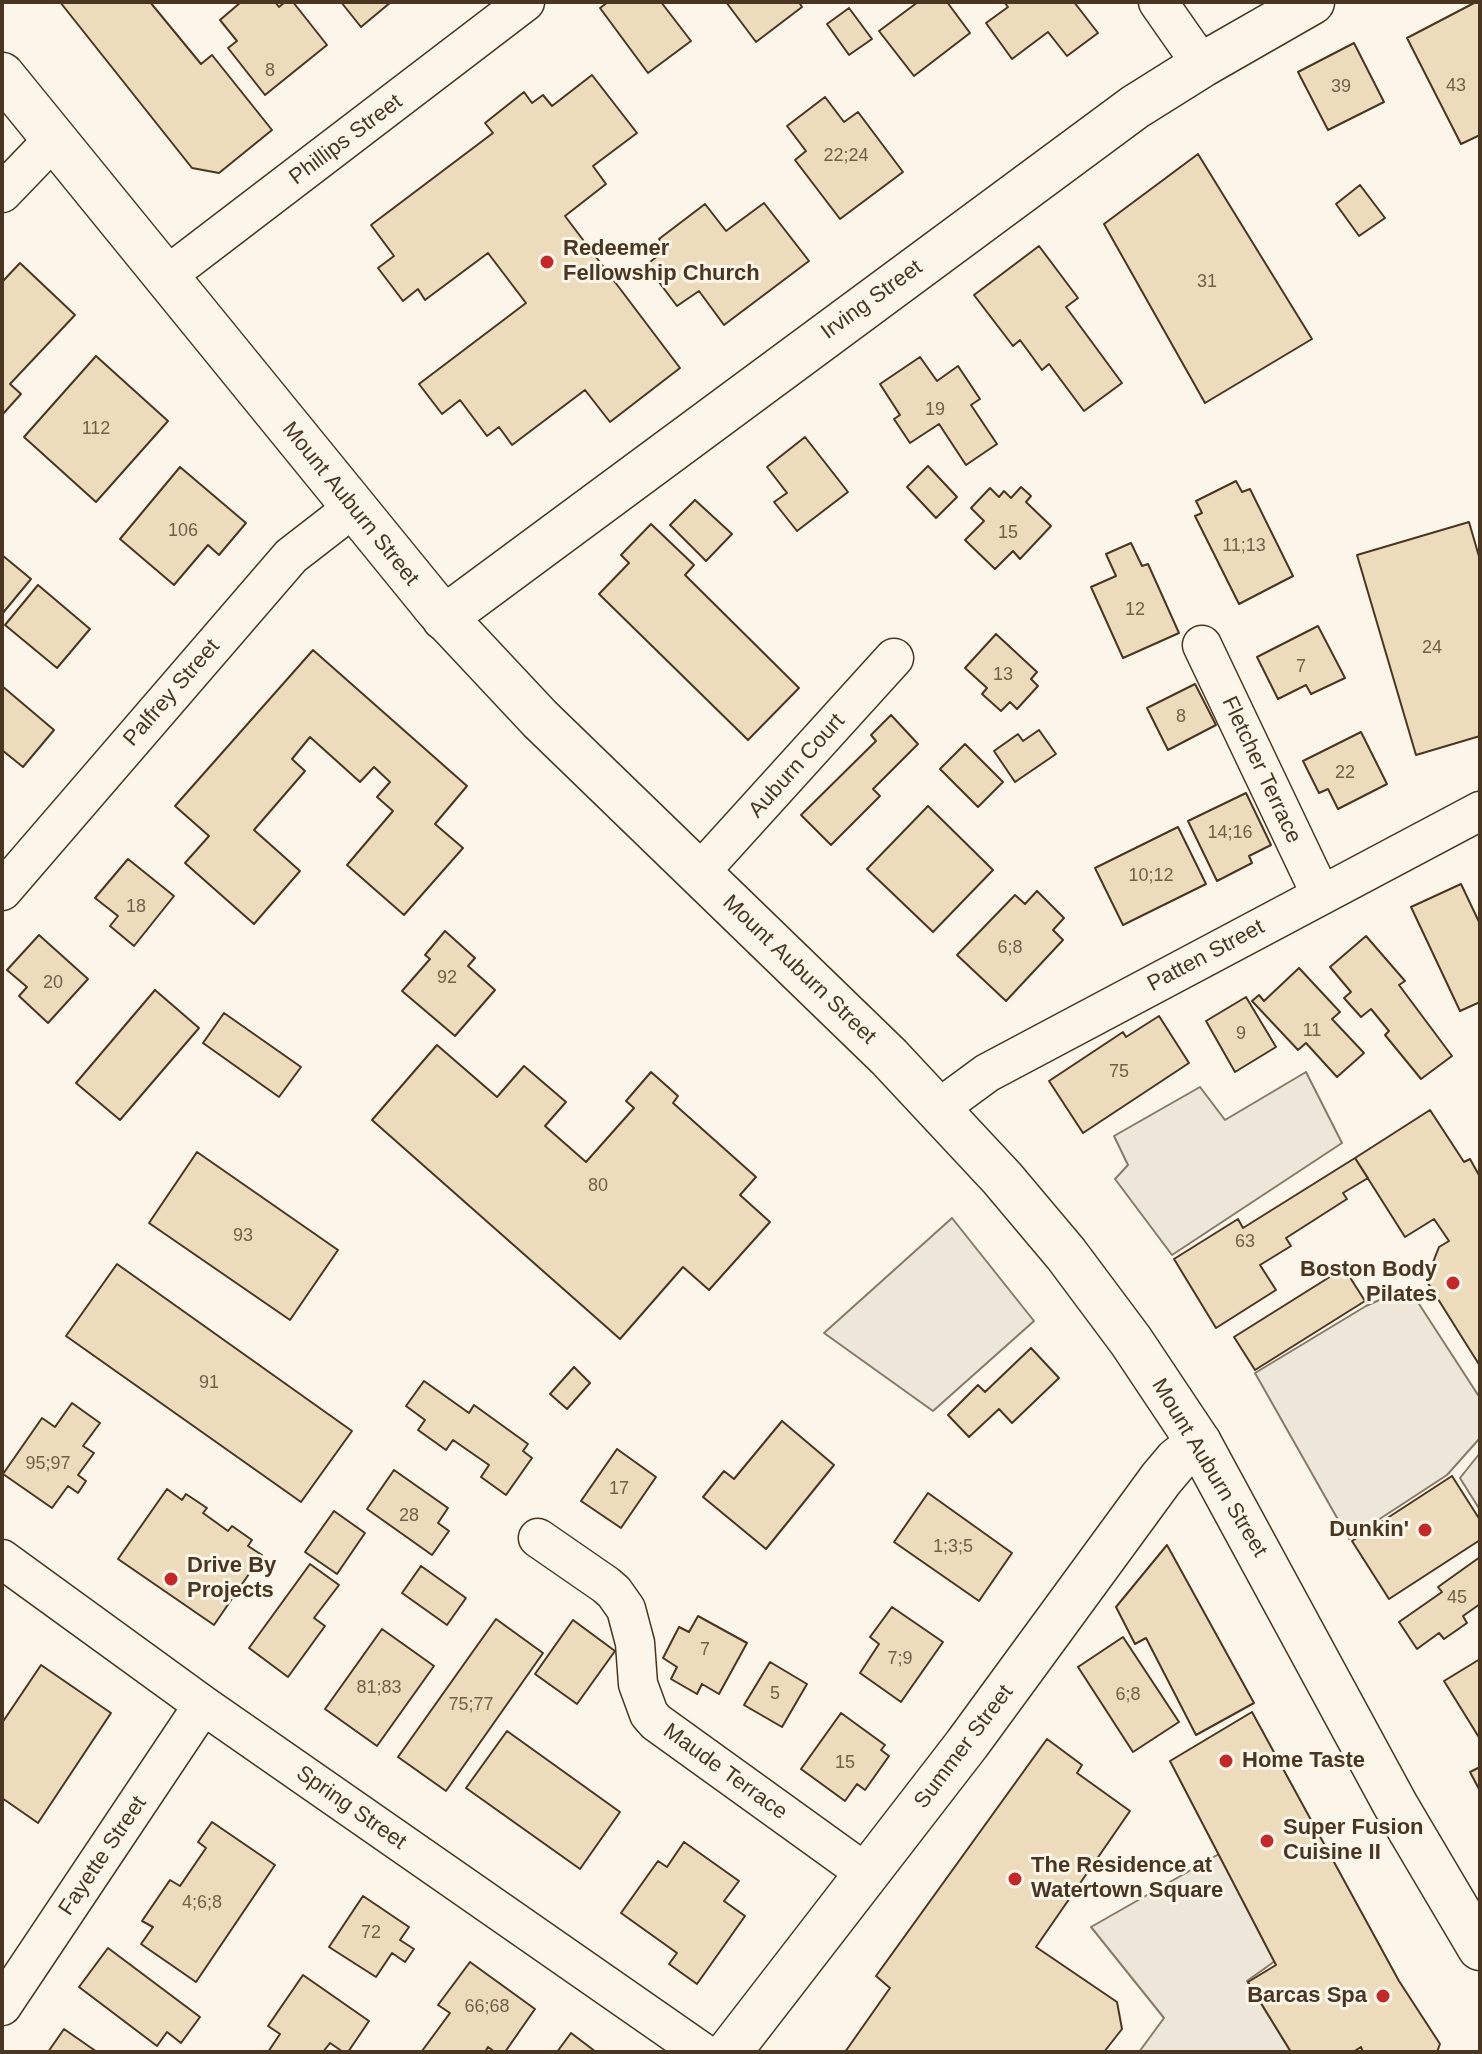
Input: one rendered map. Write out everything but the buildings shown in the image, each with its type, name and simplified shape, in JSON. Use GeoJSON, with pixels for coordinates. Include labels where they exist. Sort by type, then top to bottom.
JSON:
{"type":"FeatureCollection","features":[{"type":"Feature","properties":{"kind":"main road","name":"Irving Street"},"geometry":{"type":"LineString","coordinates":[[444,618],[1109,125],[1202,65],[1312,2]]}},
{"type":"Feature","properties":{"kind":"main road","name":"Mount Auburn Street"},"geometry":{"type":"LineString","coordinates":[[2,75],[444,618],[540,719],[889,1057],[1002,1178],[1066,1254],[1131,1341],[1199,1443],[1396,1806],[1480,1948]]}},
{"type":"Feature","properties":{"kind":"main road","name":"Summer Street"},"geometry":{"type":"LineString","coordinates":[[729,2052],[984,1721],[1161,1479],[1177,1460],[1199,1443]]}},
{"type":"Feature","properties":{"kind":"street","name":"Phillips Street"},"geometry":{"type":"LineString","coordinates":[[165,277],[525,2]]}},
{"type":"Feature","properties":{"kind":"street"},"geometry":{"type":"LineString","coordinates":[[1158,2],[1202,65]]}},
{"type":"Feature","properties":{"kind":"street"},"geometry":{"type":"LineString","coordinates":[[2,193],[54,139]]}},
{"type":"Feature","properties":{"kind":"street","name":"Palfrey Street"},"geometry":{"type":"LineString","coordinates":[[2,891],[291,556],[353,508]]}},
{"type":"Feature","properties":{"kind":"street","name":"Fletcher Terrace"},"geometry":{"type":"LineString","coordinates":[[1202,645],[1321,895]]}},
{"type":"Feature","properties":{"kind":"street","name":"Auburn Court"},"geometry":{"type":"LineString","coordinates":[[699,873],[894,658]]}},
{"type":"Feature","properties":{"kind":"street","name":"Patten Street"},"geometry":{"type":"LineString","coordinates":[[938,1109],[987,1073],[1480,811]]}},
{"type":"Feature","properties":{"kind":"street","name":"Maude Terrace"},"geometry":{"type":"LineString","coordinates":[[538,1538],[606,1585],[626,1609],[635,1643],[638,1684],[649,1714],[656,1722],[867,1874]]}},
{"type":"Feature","properties":{"kind":"street","name":"Spring Street"},"geometry":{"type":"LineString","coordinates":[[2,1559],[203,1705],[702,2052]]}},
{"type":"Feature","properties":{"kind":"street","name":"Fayette Street"},"geometry":{"type":"LineString","coordinates":[[2,2006],[203,1705]]}},
{"type":"Feature","properties":{"kind":"shaded area"},"geometry":{"type":"Polygon","coordinates":[[[1306,1072],[1342,1143],[1172,1255],[1115,1179],[1128,1165],[1114,1136],[1200,1087],[1225,1120],[1306,1072]]]}},
{"type":"Feature","properties":{"kind":"shaded area"},"geometry":{"type":"Polygon","coordinates":[[[952,1218],[1034,1321],[933,1411],[824,1333],[952,1218]]]}},
{"type":"Feature","properties":{"kind":"shaded area"},"geometry":{"type":"Polygon","coordinates":[[[1408,1287],[1480,1398],[1480,1438],[1447,1475],[1349,1539],[1255,1373],[1366,1306],[1408,1287]]]}},
{"type":"Feature","properties":{"kind":"shaded area"},"geometry":{"type":"Polygon","coordinates":[[[1480,1453],[1480,1510],[1460,1478],[1480,1453]]]}},
{"type":"Feature","properties":{"kind":"shaded area"},"geometry":{"type":"Polygon","coordinates":[[[1219,1854],[1275,1961],[1247,1981],[1291,2052],[1139,2052],[1164,2018],[1091,1927],[1219,1854]]]}},
{"type":"Feature","properties":{"kind":"place","name":"Redeemer Fellowship Church"},"geometry":{"type":"Point","coordinates":[547,262]}},
{"type":"Feature","properties":{"kind":"place","name":"Boston Body Pilates"},"geometry":{"type":"Point","coordinates":[1453,1283]}},
{"type":"Feature","properties":{"kind":"place","name":"Dunkin'"},"geometry":{"type":"Point","coordinates":[1425,1530]}},
{"type":"Feature","properties":{"kind":"place","name":"Drive By Projects"},"geometry":{"type":"Point","coordinates":[171,1579]}},
{"type":"Feature","properties":{"kind":"place","name":"Home Taste"},"geometry":{"type":"Point","coordinates":[1226,1761]}},
{"type":"Feature","properties":{"kind":"place","name":"Super Fusion Cuisine II"},"geometry":{"type":"Point","coordinates":[1267,1841]}},
{"type":"Feature","properties":{"kind":"place","name":"The Residence at Watertown Square"},"geometry":{"type":"Point","coordinates":[1015,1879]}},
{"type":"Feature","properties":{"kind":"place","name":"Barcas Spa"},"geometry":{"type":"Point","coordinates":[1383,1996]}}]}
